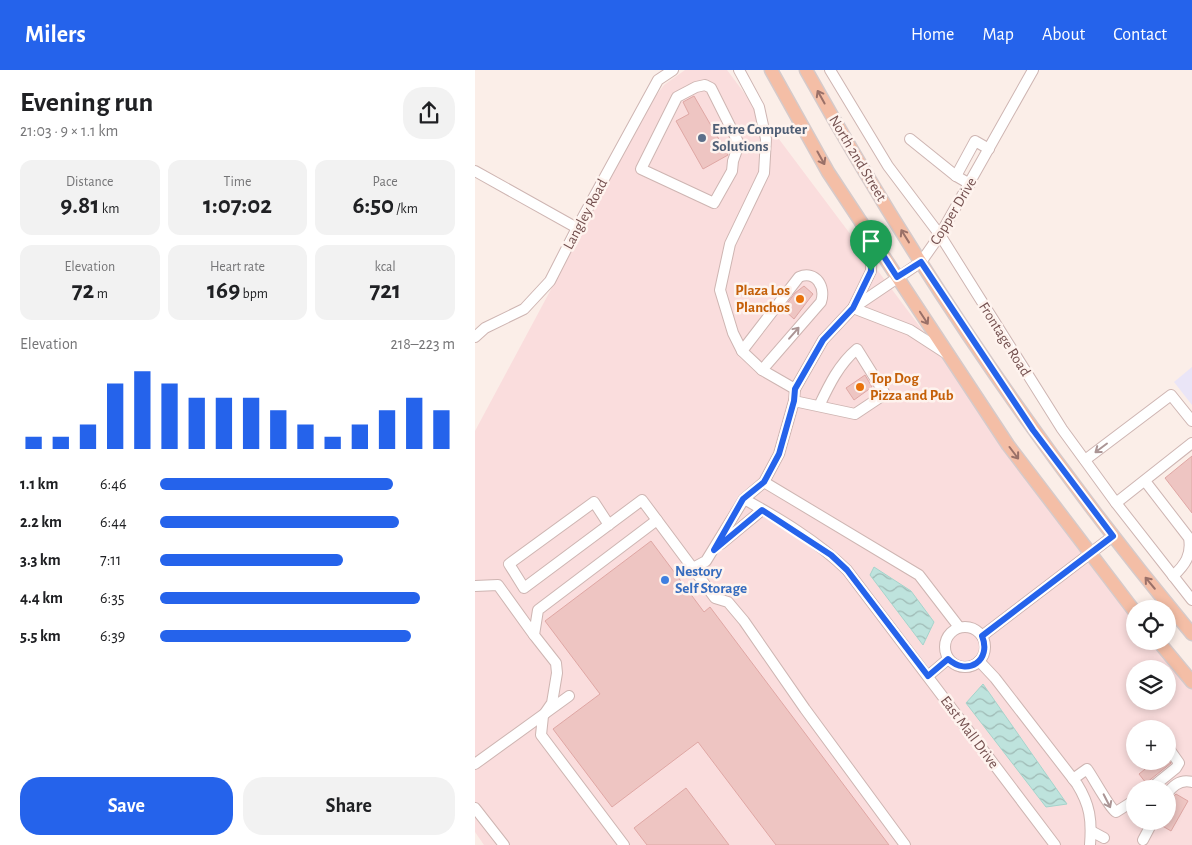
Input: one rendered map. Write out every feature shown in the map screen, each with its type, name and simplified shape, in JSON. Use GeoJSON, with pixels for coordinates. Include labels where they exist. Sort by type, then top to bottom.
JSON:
{"type":"FeatureCollection","features":[{"type":"Feature","properties":{"kind":"main road","name":"North 2nd Street"},"geometry":{"type":"LineString","coordinates":[[771,70],[828,172],[1008,446],[1126,601]]}},
{"type":"Feature","properties":{"kind":"main road","name":"North 2nd Street"},"geometry":{"type":"LineString","coordinates":[[807,70],[851,150],[921,262],[1033,430],[1113,536],[1192,634]]}},
{"type":"Feature","properties":{"kind":"main road"},"geometry":{"type":"LineString","coordinates":[[1166,650],[1192,682]]}},
{"type":"Feature","properties":{"kind":"street","name":"Langley Road"},"geometry":{"type":"LineString","coordinates":[[475,337],[485,328],[524,309],[550,281],[658,80],[673,70]]}},
{"type":"Feature","properties":{"kind":"street"},"geometry":{"type":"LineString","coordinates":[[739,70],[759,107],[766,139],[764,172],[730,244],[720,290],[733,333],[742,351],[762,370],[795,389]]}},
{"type":"Feature","properties":{"kind":"street","name":"Frontage Road"},"geometry":{"type":"LineString","coordinates":[[830,70],[838,75],[888,166],[941,235],[1045,402],[1116,503],[1192,600]]}},
{"type":"Feature","properties":{"kind":"street","name":"Copper Drive"},"geometry":{"type":"LineString","coordinates":[[764,482],[779,454],[794,401],[795,389],[823,340],[853,308],[921,262],[941,235],[1033,70]]}},
{"type":"Feature","properties":{"kind":"street"},"geometry":{"type":"LineString","coordinates":[[705,85],[711,88],[739,144],[733,161],[732,171],[714,203],[641,169],[666,119],[677,98],[696,87],[705,85]]}},
{"type":"Feature","properties":{"kind":"street"},"geometry":{"type":"LineString","coordinates":[[910,139],[956,176],[970,184]]}},
{"type":"Feature","properties":{"kind":"street"},"geometry":{"type":"LineString","coordinates":[[956,176],[975,141],[989,149]]}},
{"type":"Feature","properties":{"kind":"street"},"geometry":{"type":"LineString","coordinates":[[475,171],[577,228]]}},
{"type":"Feature","properties":{"kind":"street"},"geometry":{"type":"LineString","coordinates":[[872,238],[871,271],[853,308],[910,330],[949,355]]}},
{"type":"Feature","properties":{"kind":"street"},"geometry":{"type":"LineString","coordinates":[[742,351],[799,277],[805,274],[813,276],[823,288],[821,302],[762,370]]}},
{"type":"Feature","properties":{"kind":"street"},"geometry":{"type":"LineString","coordinates":[[794,401],[855,414],[885,394],[857,349],[838,369],[819,406]]}},
{"type":"Feature","properties":{"kind":"street"},"geometry":{"type":"LineString","coordinates":[[1085,460],[1171,395],[1192,421]]}},
{"type":"Feature","properties":{"kind":"street"},"geometry":{"type":"LineString","coordinates":[[1116,503],[1192,443]]}},
{"type":"Feature","properties":{"kind":"street"},"geometry":{"type":"LineString","coordinates":[[1145,481],[1189,538],[1191,545],[1190,554],[1185,564],[1173,576]]}},
{"type":"Feature","properties":{"kind":"street"},"geometry":{"type":"LineString","coordinates":[[693,568],[706,561],[743,499],[764,482],[919,575],[959,627]]}},
{"type":"Feature","properties":{"kind":"street","name":"East Mall Drive"},"geometry":{"type":"LineString","coordinates":[[743,499],[831,555],[847,570],[1055,845]]}},
{"type":"Feature","properties":{"kind":"street"},"geometry":{"type":"LineString","coordinates":[[609,526],[595,502],[509,564],[524,588],[609,526],[642,500],[715,598],[728,602],[744,621],[805,709],[905,845]]}},
{"type":"Feature","properties":{"kind":"street"},"geometry":{"type":"LineString","coordinates":[[714,550],[762,510]]}},
{"type":"Feature","properties":{"kind":"street"},"geometry":{"type":"LineString","coordinates":[[534,635],[538,610],[657,520]]}},
{"type":"Feature","properties":{"kind":"street"},"geometry":{"type":"LineString","coordinates":[[982,636],[1113,536]]}},
{"type":"Feature","properties":{"kind":"street"},"geometry":{"type":"LineString","coordinates":[[475,586],[498,585],[556,663],[557,673],[552,703],[543,716],[541,735],[624,845]]}},
{"type":"Feature","properties":{"kind":"street"},"geometry":{"type":"LineString","coordinates":[[959,627],[972,627],[982,636],[985,649],[979,662],[967,667],[954,664],[948,659],[945,653],[945,640],[953,630],[959,627]]}},
{"type":"Feature","properties":{"kind":"street"},"geometry":{"type":"LineString","coordinates":[[928,676],[948,659]]}},
{"type":"Feature","properties":{"kind":"street"},"geometry":{"type":"LineString","coordinates":[[979,662],[1007,693],[1085,797],[1091,814],[1090,845]]}},
{"type":"Feature","properties":{"kind":"street"},"geometry":{"type":"LineString","coordinates":[[475,764],[569,696]]}},
{"type":"Feature","properties":{"kind":"street"},"geometry":{"type":"LineString","coordinates":[[1073,779],[1087,768],[1112,810],[1116,812],[1126,806]]}},
{"type":"Feature","properties":{"kind":"street"},"geometry":{"type":"LineString","coordinates":[[1161,780],[1174,770]]}},
{"type":"Feature","properties":{"kind":"street"},"geometry":{"type":"LineString","coordinates":[[1176,785],[1179,782],[1192,782]]}},
{"type":"Feature","properties":{"kind":"street"},"geometry":{"type":"LineString","coordinates":[[475,808],[504,845]]}},
{"type":"Feature","properties":{"kind":"street"},"geometry":{"type":"LineString","coordinates":[[1143,840],[1148,830]]}},
{"type":"Feature","properties":{"kind":"street"},"geometry":{"type":"LineString","coordinates":[[1091,831],[1104,838]]}},
{"type":"Feature","properties":{"kind":"shaded area"},"geometry":{"type":"Polygon","coordinates":[[[685,70],[727,70],[1126,601],[1126,650],[1164,650],[1171,660],[1126,660],[1126,710],[1176,710],[1176,667],[1192,688],[1192,845],[484,845],[475,832],[475,431],[652,101],[664,85],[685,70]]]}},
{"type":"Feature","properties":{"kind":"shaded area"},"geometry":{"type":"Polygon","coordinates":[[[1192,367],[1192,405],[1174,382],[1192,367]]]}},
{"type":"Feature","properties":{"kind":"water"},"geometry":{"type":"Polygon","coordinates":[[[874,567],[911,591],[934,622],[923,645],[870,575],[874,567]]]}},
{"type":"Feature","properties":{"kind":"water"},"geometry":{"type":"Polygon","coordinates":[[[983,684],[1067,804],[1046,807],[966,703],[983,684]]]}},
{"type":"Feature","properties":{"kind":"building","name":"Entre Computer Solutions"},"geometry":{"type":"Polygon","coordinates":[[[694,96],[728,155],[703,169],[676,121],[689,114],[683,102],[694,96]]]}},
{"type":"Feature","properties":{"kind":"building","name":"Plaza Los Planchos"},"geometry":{"type":"Polygon","coordinates":[[[804,286],[813,294],[794,319],[783,309],[795,293],[804,286]]]}},
{"type":"Feature","properties":{"kind":"building","name":"Top Dog Pizza and Pub"},"geometry":{"type":"Polygon","coordinates":[[[865,375],[872,387],[854,400],[846,388],[865,375]]]}},
{"type":"Feature","properties":{"kind":"building"},"geometry":{"type":"Polygon","coordinates":[[[1192,456],[1192,513],[1165,478],[1192,456]]]}},
{"type":"Feature","properties":{"kind":"building"},"geometry":{"type":"Polygon","coordinates":[[[651,541],[704,612],[710,607],[889,845],[776,845],[698,742],[612,807],[553,729],[600,694],[545,621],[651,541]]]}},
{"type":"Feature","properties":{"kind":"building"},"geometry":{"type":"Polygon","coordinates":[[[1144,770],[1162,770],[1150,780],[1144,780],[1139,774],[1144,770]]]}},
{"type":"Feature","properties":{"kind":"building"},"geometry":{"type":"Polygon","coordinates":[[[686,788],[729,845],[647,845],[634,828],[686,788]]]}},
{"type":"Feature","properties":{"kind":"building"},"geometry":{"type":"Polygon","coordinates":[[[1176,794],[1188,801],[1176,822],[1176,794]]]}},
{"type":"Feature","properties":{"kind":"place","name":"Entre Computer Solutions"},"geometry":{"type":"Point","coordinates":[702,138]}},
{"type":"Feature","properties":{"kind":"place","name":"Plaza Los Planchos"},"geometry":{"type":"Point","coordinates":[800,299]}},
{"type":"Feature","properties":{"kind":"place","name":"Top Dog Pizza and Pub"},"geometry":{"type":"Point","coordinates":[860,387]}},
{"type":"Feature","properties":{"kind":"place","name":"Nestory Self Storage"},"geometry":{"type":"Point","coordinates":[665,580]}},
{"type":"Feature","properties":{"kind":"route"},"geometry":{"type":"LineString","coordinates":[[872,238],[897,277],[921,262],[1033,430],[1113,536],[982,636],[985,642],[985,649],[979,662],[967,667],[960,667],[948,659],[928,676],[847,570],[831,555],[762,510],[714,550],[743,499],[764,482],[779,454],[794,401],[795,389],[823,340],[853,308],[871,271],[872,238]]}}]}
